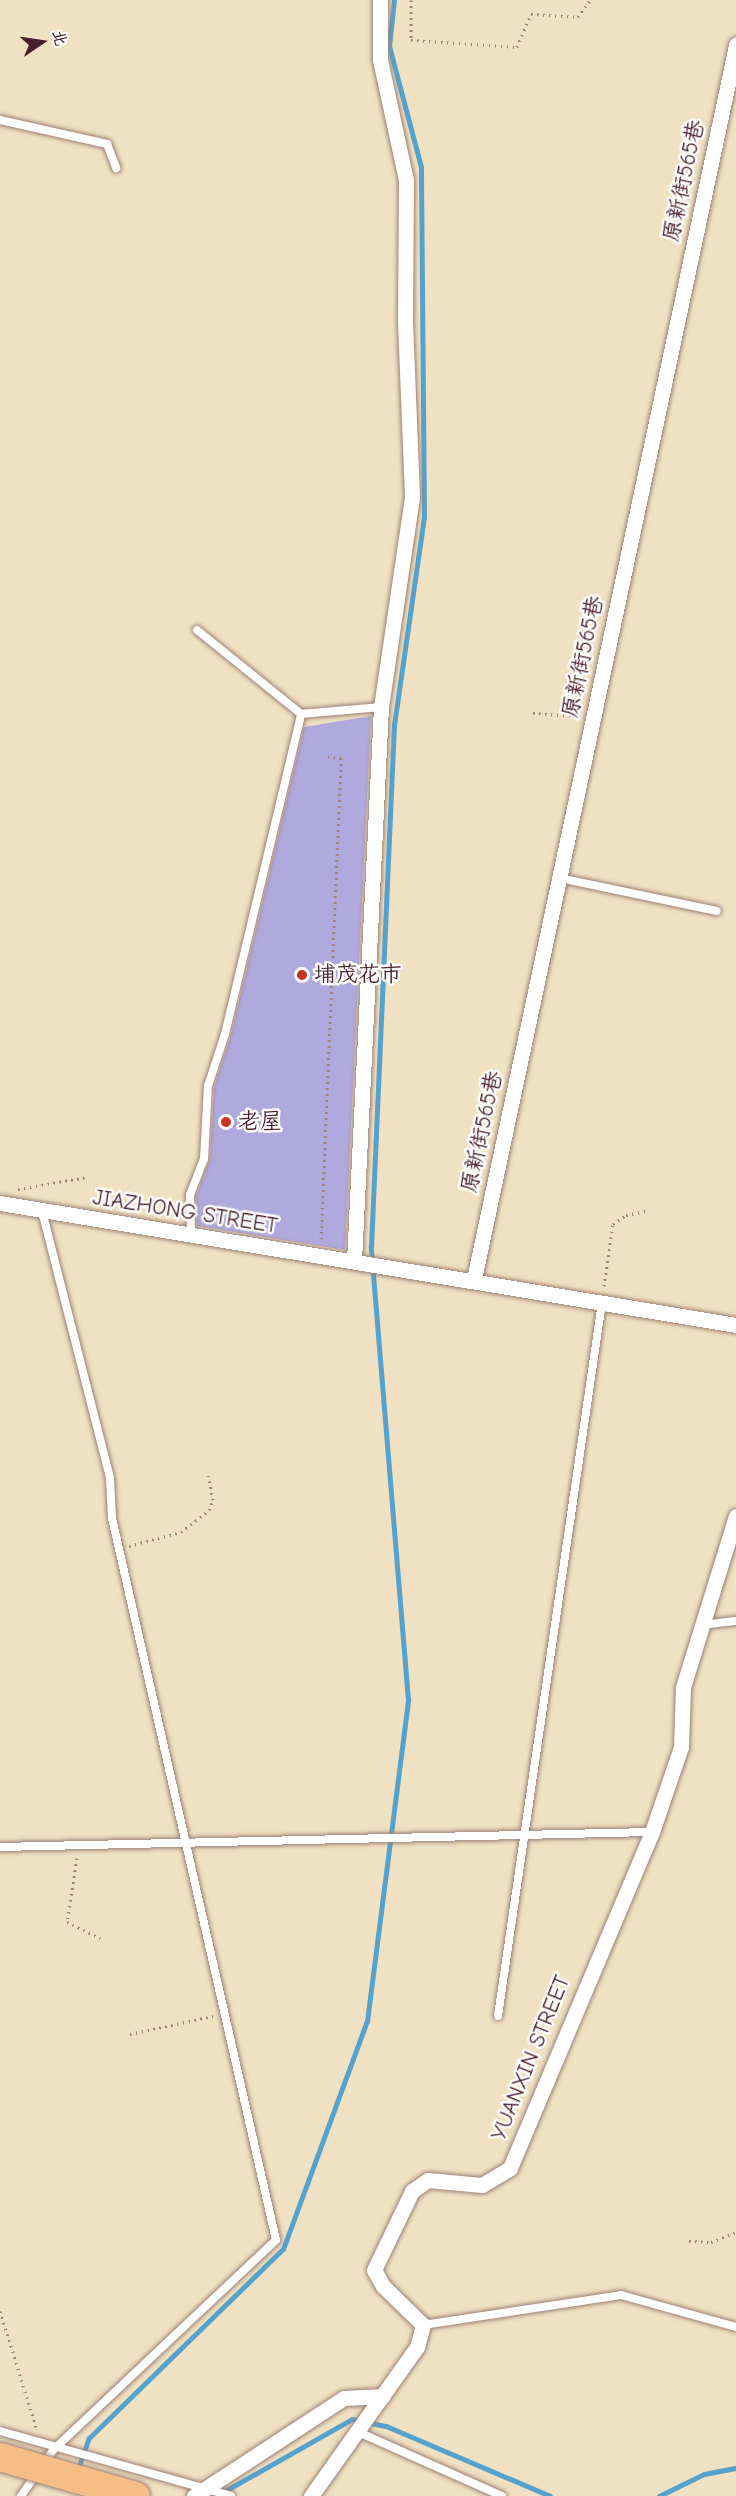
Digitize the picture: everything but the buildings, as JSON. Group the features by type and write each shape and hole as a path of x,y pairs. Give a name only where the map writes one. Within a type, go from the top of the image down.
{"highway":[{"path":"0,2457 136,2496"}],"street":[{"path":"359,1262 381,707 412,495 405,323 406,180 380,60 380,0"},
{"name":"原新街565巷","path":"474,1279 736,45"},
{"name":"JIAZHONG STREET","path":"0,1203 191,1237 474,1279"},
{"path":"474,1279 736,1325"},
{"name":"YUANXIN STREET","path":"423,2325 383,2286 374,2270 379,2254 412,2191 428,2180 482,2185 510,2168 652,1832 681,1747 683,1687 700,1625 736,1515"},
{"path":"311,2496 356,2431 410,2362 423,2325"},
{"path":"202,2492 344,2398 379,2400"}],"lane":[{"path":"0,120 107,144 116,168"},
{"path":"197,630 301,714 381,707"},
{"path":"191,1237 190,1195 204,1160 208,1086 225,1034 301,714"},
{"path":"559,878 717,911"},
{"path":"21,2496 54,2449 276,2240 183,1841 119,1549 110,1478 42,1211"},
{"path":"498,2016 602,1302"},
{"path":"700,1625 736,1621"},
{"path":"0,1847 652,1832"},
{"path":"423,2325 621,2295 736,2327"},
{"path":"0,2431 202,2492 231,2496"},
{"path":"356,2431 502,2496"}],"path":[{"path":"411,0 411,40 517,47 531,14 578,17 590,0"},
{"path":"533,713 593,718"},
{"path":"321,1256 341,758 324,756"},
{"path":"11,1190 87,1177"},
{"path":"602,1302 613,1224 626,1215 647,1210"},
{"path":"119,1549 181,1532 209,1510 213,1500 208,1475"},
{"path":"80,1844 67,1922 100,1938"},
{"path":"130,2034 224,2013"},
{"path":"688,2241 711,2242 736,2232"},
{"path":"0,2311 41,2445"}],"waterway":[{"path":"77,2472 89,2438 283,2249 367,2021 408,1700 371,1247 394,725 424,517 421,167 389,46 394,0"},
{"path":"216,2496 352,2419 386,2426 550,2496"},
{"path":"659,2496 704,2474 736,2468"}],"place":[{"name":"埔茂花市","path":"302,975"},
{"name":"老屋","path":"226,1122"}]}
